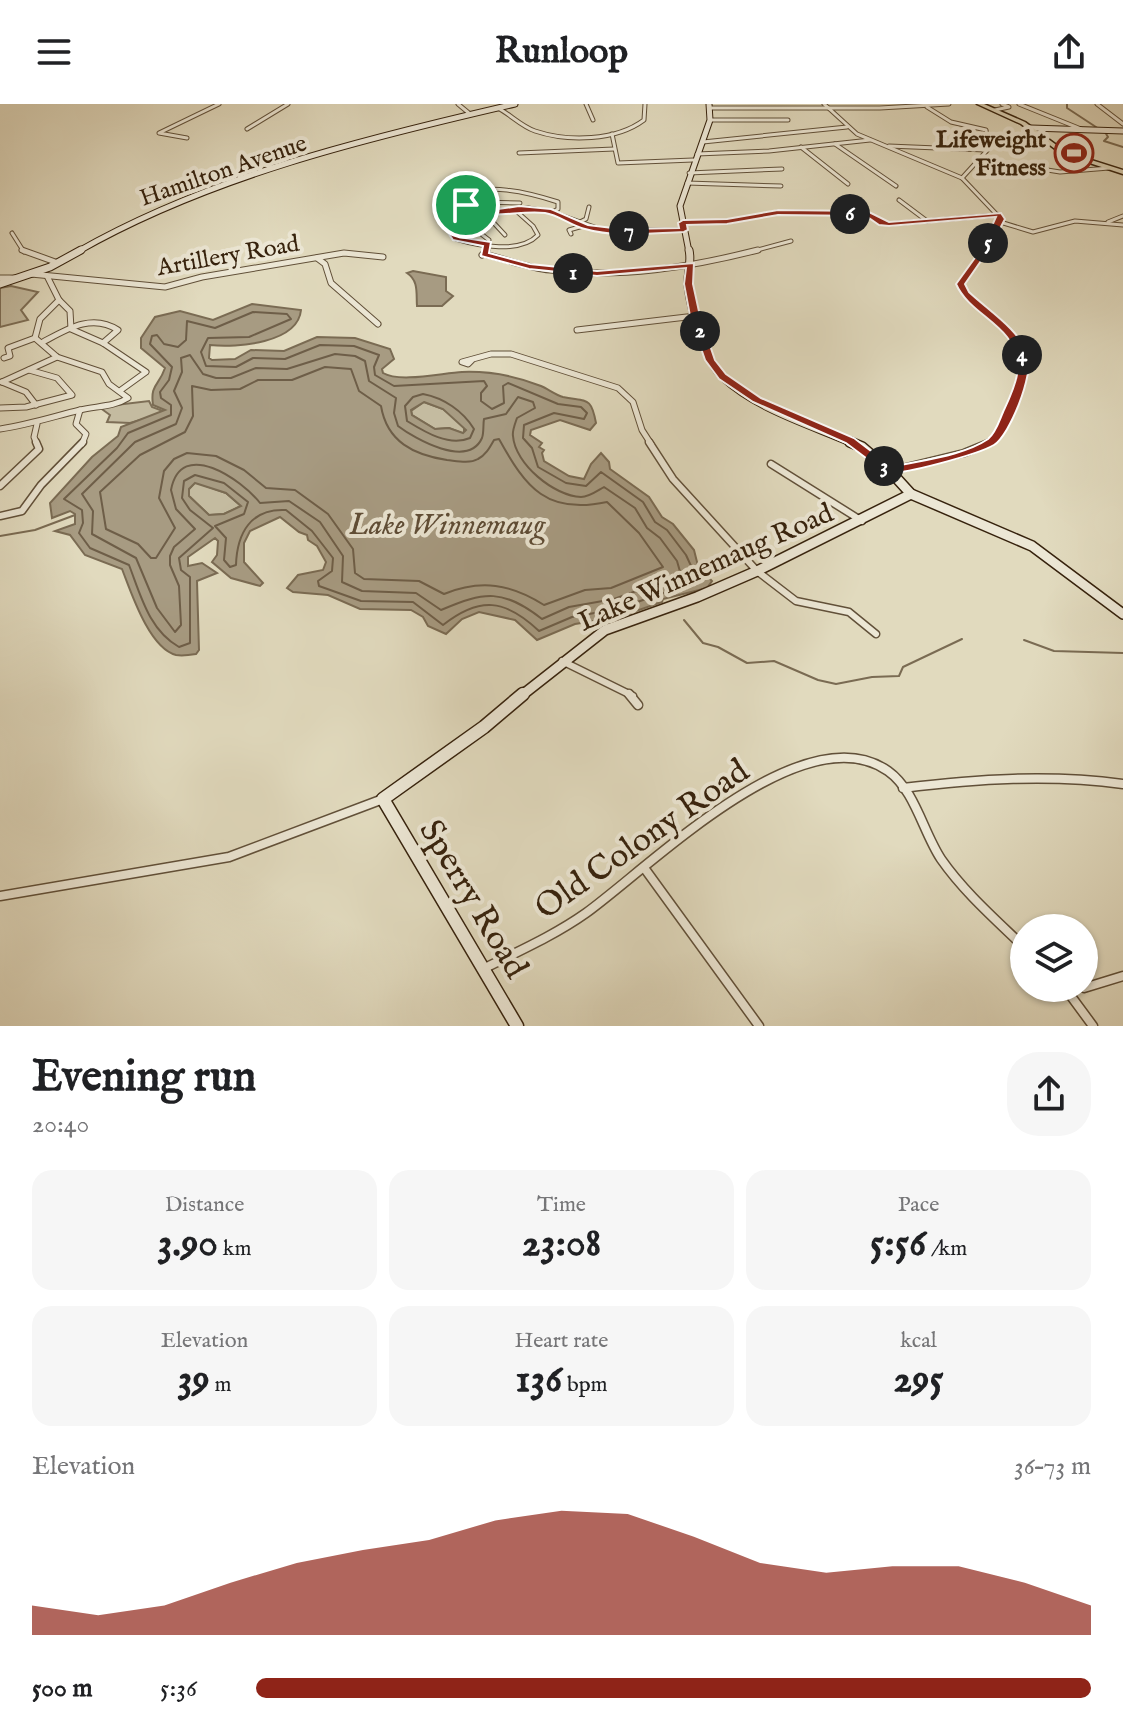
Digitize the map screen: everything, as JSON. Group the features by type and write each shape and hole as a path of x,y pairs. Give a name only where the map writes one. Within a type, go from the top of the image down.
{"main road":[{"path":"980,104 1031,128 1064,153 1123,172"}],"street":[{"path":"187,138 159,133 219,104"},
{"path":"247,129 288,104"},
{"path":"458,104 470,114"},
{"name":"Hamilton Avenue","path":"0,284 58,263 124,225 207,190 329,152 515,104"},
{"path":"586,104 593,120"},
{"path":"498,108 526,127 546,133 612,134 641,124 645,104"},
{"path":"824,104 847,127 870,140 962,178 998,215 1000,222 961,284 965,293 1011,335 1023,356 1023,378 999,434 990,443 964,453 890,471"},
{"path":"949,104 829,109 800,105 710,106 710,120 680,206 691,265 688,284 710,360 734,386 757,400 850,440 890,471 911,494 1032,546 1123,614"},
{"path":"995,110 1009,107 1002,104"},
{"path":"1017,104 1081,129"},
{"path":"1097,104 1123,124"},
{"path":"710,120 790,122 779,106"},
{"path":"927,107 951,122 986,130 988,142 992,145"},
{"path":"703,142 847,127"},
{"path":"1031,128 1123,131"},
{"path":"962,178 992,145 1038,133"},
{"path":"612,134 618,163 870,140"},
{"path":"835,144 896,186"},
{"path":"884,146 985,150"},
{"path":"801,147 848,184"},
{"path":"519,153 614,149"},
{"path":"979,159 1047,172 1083,173 1106,168"},
{"path":"689,173 782,169"},
{"path":"687,183 781,186"},
{"path":"484,214 457,201 459,194 502,190 558,202 558,209 553,212"},
{"path":"899,200 927,221"},
{"path":"514,209 516,215 533,226 538,235 535,239 517,244 488,244 465,242 452,234 450,228 454,211 466,205 487,201 520,203"},
{"path":"857,206 882,223 998,215"},
{"path":"571,234 569,230 586,219 589,207"},
{"path":"791,241 691,265 575,273 529,267 482,255 489,240 473,223 484,214 514,209 553,212 580,224 621,231 727,222 778,212 867,213"},
{"path":"1107,222 1123,216"},
{"path":"492,221 505,235"},
{"path":"1000,222 1033,232 1075,221 1123,225"},
{"path":"479,232 497,229"},
{"path":"12,233 23,251 58,263"},
{"name":"Artillery Road","path":"31,274 162,287 202,277 344,253 383,257"},
{"path":"317,258 325,264 331,283 378,324"},
{"path":"47,276 59,300 70,311 71,329"},
{"path":"0,278 18,278"},
{"path":"35,338 40,319 59,300"},
{"path":"577,330 695,316"},
{"path":"43,342 94,322 118,330 103,343"},
{"path":"71,329 103,343 146,372 121,390"},
{"path":"0,429 37,424 80,410 125,401 127,395 109,384 102,372 57,357 35,338 12,345 8,348 10,356 4,358"},
{"path":"472,360 500,353 521,356 568,374 605,383 627,395 642,430 669,473 726,541 757,571 796,601 849,612 876,634"},
{"path":"36,405 26,392 2,382 57,357"},
{"path":"0,408 36,405 72,395 57,378 29,370"},
{"path":"0,516 22,511 48,477 79,449 86,434 76,424 80,410"},
{"path":"0,486 39,449 34,437 37,424"},
{"path":"771,464 862,521"},
{"name":"Lake Winnemaug Road","path":"0,896 229,857 383,799 484,727 562,661 605,630 697,597 757,571 911,494"},
{"path":"562,661 633,696 638,705"},
{"name":"Old Colony Road","path":"485,968 559,931 738,796 811,759 839,754 862,757 889,772 903,788 934,848 957,881 1010,933"},
{"path":"903,788 1024,775 1123,784"},
{"name":"Sperry Road","path":"383,799 517,1026"},
{"path":"645,869 759,1026"},
{"path":"1098,984 1123,976"},
{"path":"1076,1002 1093,1026"}],"shaded area":[{"path":"11,286 38,292 21,310 28,320 0,327 0,288"},
{"path":"149,401 152,407 163,411 161,414 130,423 107,422 110,415 99,407"},
{"path":"424,402 443,409 464,425 464,434 449,428 435,429 412,415 411,411"},
{"path":"195,482 226,493 241,506 224,514 209,515 189,496 189,489"}],"water":[{"path":"413,271 446,277 446,291 453,296 442,306 417,306 415,284 407,273"},
{"name":"Lake Winnemaug","path":"252,304 301,310 297,321 278,336 250,344 210,345 209,358 212,360 235,359 251,350 284,351 317,337 355,338 390,349 394,359 382,369 390,376 492,373 522,379 563,397 587,402 596,423 590,430 560,420 531,430 530,435 542,443 539,447 544,450 544,461 569,476 584,479 601,453 609,462 610,469 649,497 662,517 673,524 694,550 698,566 712,581 707,588 663,599 619,617 575,624 537,640 515,620 479,612 462,619 446,634 428,626 423,617 411,610 360,609 328,595 293,592 287,588 298,575 323,570 326,562 307,535 280,517 250,531 244,543 244,562 263,583 260,586 231,578 212,562 217,555 218,541 215,538 188,557 188,566 202,563 217,573 197,581 199,650 196,654 176,655 166,650 149,631 122,569 85,555 70,535 55,531 75,524 75,514 70,511 52,518 50,503 92,457 118,436 121,427 165,410 153,405 152,398 165,368 141,348 141,338 155,317 180,311 213,320","holes":["424,402 443,409 466,430 463,433 449,428 435,429 412,415 411,410","195,483 226,493 241,506 224,514 209,515 189,496 189,489"]}],"waterway":[{"path":"1067,104 1067,108 1099,129"},
{"path":"1105,132 1108,137 1104,141 1123,147"},
{"path":"0,536 35,530 75,515"},
{"path":"684,620 703,643 718,647 747,663 774,661 818,680 836,684 872,677 899,676 903,667 962,639"},
{"path":"1024,640 1054,651 1123,653"}],"place":[{"name":"Lifeweight Fitness","path":"1074,153"}],"route":[{"path":"466,205 484,214 535,209 564,216 587,227 621,231 684,230 683,223 727,222 778,212 867,213 877,221 889,224 998,215 1000,222 961,284 965,293 1011,335 1023,356 1023,378 999,434 990,443 964,453 936,457 890,471 850,440 757,400 722,377 710,360 695,316 688,284 691,265 597,274 529,267 484,254 488,244 456,239 450,221 454,211 466,205"}]}
